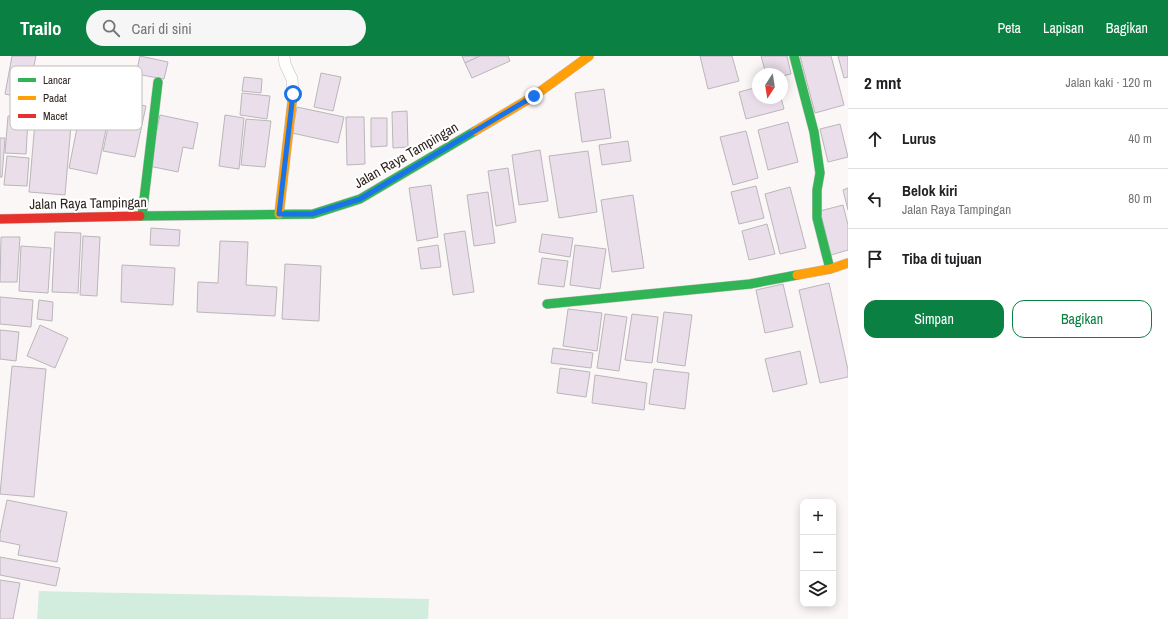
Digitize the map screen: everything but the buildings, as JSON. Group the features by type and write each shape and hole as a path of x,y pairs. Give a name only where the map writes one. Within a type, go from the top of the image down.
{"street":[{"name":"Jalan Raya Tampingan","path":"0,219 312,214 360,199 534,96 589,56"},
{"path":"794,56 814,132 820,173 817,190 817,218 830,269"},
{"path":"142,216 158,82"},
{"path":"279,214 293,94"},
{"path":"547,304 750,284 830,269 848,263"}],"lane":[{"path":"284,56 285,64 292,79 293,94"}],"green space":[{"path":"39,591 429,599 428,619 37,619"}],"traffic: fast":[{"path":"794,56 814,132 820,173 817,190 817,218 830,269"},
{"path":"142,216 158,82"},
{"path":"140,216 313,214 360,199 475,131"},
{"path":"547,304 750,284 797,275"}],"traffic: slow":[{"path":"475,131 534,96 589,56"},
{"path":"279,214 293,94"},
{"path":"797,275 830,269 848,263"}],"traffic: jam":[{"path":"0,219 140,216"}],"route":[{"path":"293,94 279,214 312,214 360,199 534,96"}]}
